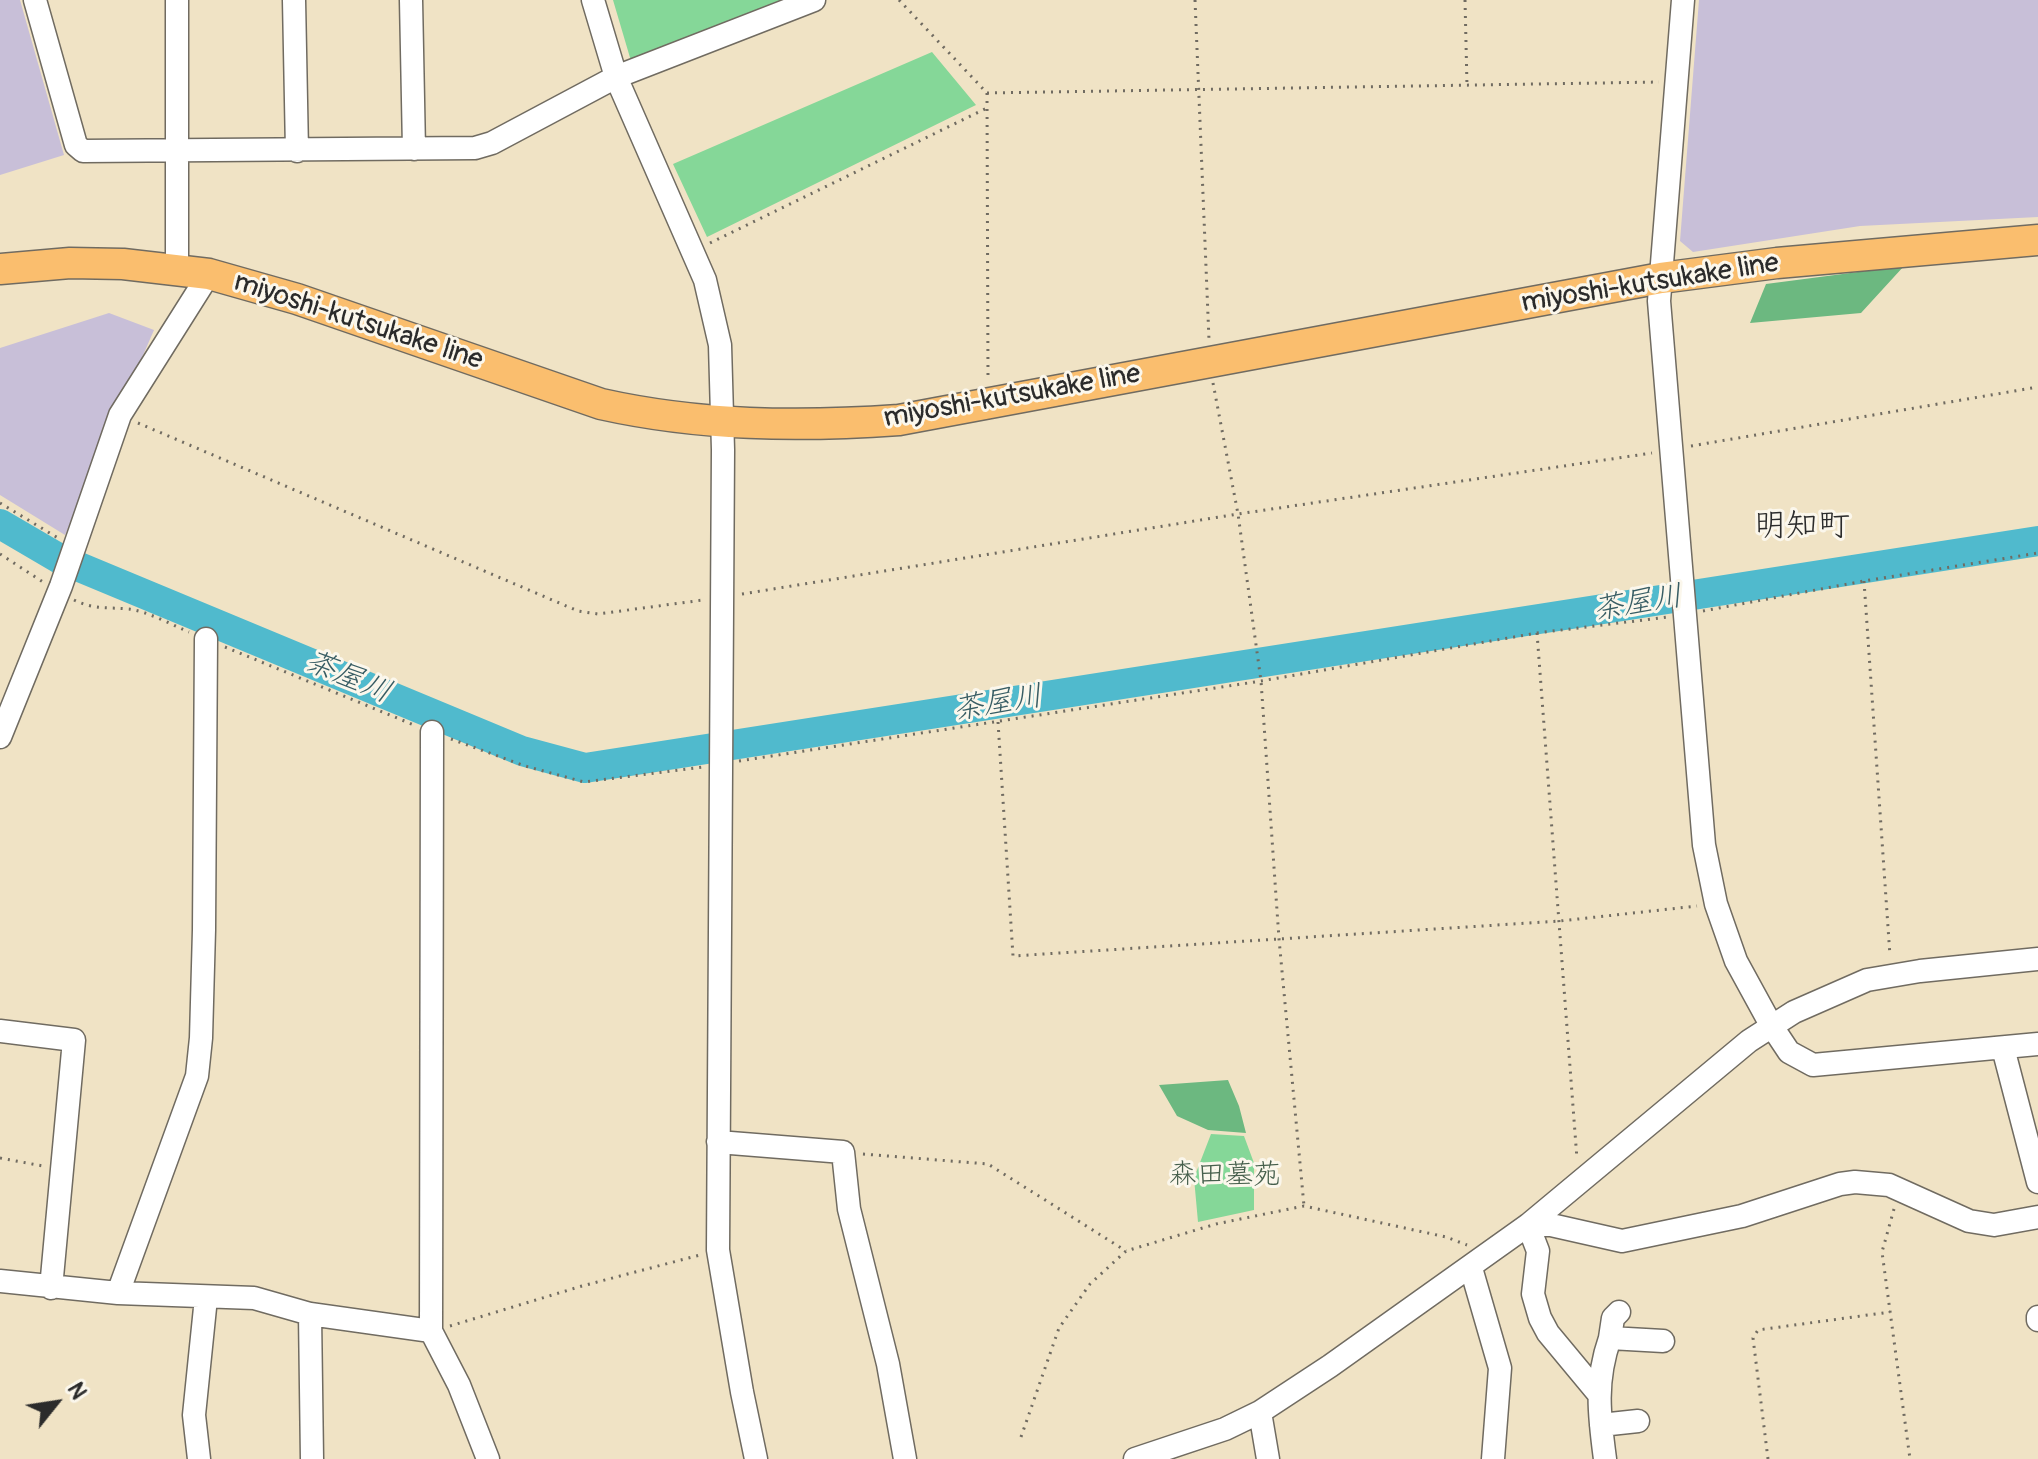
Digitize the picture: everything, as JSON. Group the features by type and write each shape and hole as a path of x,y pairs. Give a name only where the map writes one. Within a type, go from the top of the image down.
{"main road":[{"name":"miyoshi-kutsukake line","path":"0,269 70,263 123,264 209,274 297,299 601,404 645,414 722,423 841,424 899,420 1661,278 1777,263 2038,240"}],"street":[{"path":"35,0 76,145 83,151 178,152 475,148 492,143 616,77 814,0"},
{"path":"177,0 177,270"},
{"path":"294,0 297,151"},
{"path":"411,0 414,149"},
{"path":"593,0 616,77 694,250 705,280 720,345 718,1250 756,1459"},
{"path":"1683,0 1659,301 1704,845 1716,904 1736,961 1771,1025 1789,1052 1813,1065 2038,1044"},
{"path":"0,737 60,589 120,415 209,274"},
{"path":"118,1293 197,1076 204,930 206,639"},
{"path":"432,732 431,1331 459,1385 488,1459"},
{"path":"1135,1459 1225,1429 1260,1412 1471,1268 1528,1225 1771,1025 1867,980 2038,959"},
{"path":"0,1031 74,1040 51,1288"},
{"path":"2003,1048 2038,1182"},
{"path":"718,1142 843,1152 849,1209 888,1364 905,1459"},
{"path":"1528,1225 1551,1225 1622,1241 1742,1216 1840,1184 1855,1182 1889,1185 1969,1221 1994,1225 2038,1217"},
{"path":"1528,1225 1538,1251 1533,1294 1540,1318 1548,1333 1597,1392"},
{"path":"1471,1268 1500,1368 1493,1459"},
{"path":"0,1281 118,1293 254,1298 310,1314 431,1331"},
{"path":"199,1459 194,1415 206,1298"},
{"path":"1605,1459 1597,1392 1601,1362 1613,1318 1619,1312"},
{"path":"310,1314 312,1459"},
{"path":"1610,1338 1663,1341"},
{"path":"1260,1412 1268,1459"},
{"path":"1601,1425 1638,1421"}],"path":[{"path":"899,0 987,93 988,402"},
{"path":"1195,0 1209,362 1238,514 1261,681 1279,939 1304,1206"},
{"path":"1465,0 1467,86"},
{"path":"987,93 1676,81"},
{"path":"694,250 987,108"},
{"path":"120,415 578,611 598,614 1670,450 2038,387"},
{"path":"0,503 74,547"},
{"path":"0,554 85,606 99,610 129,609 141,612 432,732 525,766 584,782 1261,681 1537,633 1685,614 2038,553"},
{"path":"1864,581 1892,975"},
{"path":"1537,633 1579,1182"},
{"path":"998,720 1013,956 1560,921 1716,904"},
{"path":"843,1152 988,1164 1126,1251"},
{"path":"0,1158 62,1168"},
{"path":"1900,1190 1882,1252 1910,1459"},
{"path":"1021,1437 1059,1328 1090,1284 1126,1251 1216,1224 1304,1206 1446,1237 1489,1253"},
{"path":"431,1331 718,1250"},
{"path":"1768,1459 1753,1338 1758,1330 1890,1312"}],"shaded area":[{"path":"0,0 20,0 64,155 0,175"},
{"path":"1699,0 2038,0 2038,217 1860,226 1693,252 1680,241"},
{"path":"109,313 154,330 65,535 0,495 0,348"}],"green space":[{"path":"613,0 799,0 631,61"},
{"path":"932,52 976,105 707,237 673,164"},
{"path":"1904,266 1861,313 1750,323 1766,284"},
{"path":"1228,1080 1246,1133 1208,1130 1177,1116 1159,1085"},
{"name":"森田墓苑","path":"1211,1134 1244,1136 1254,1163 1254,1210 1198,1222 1194,1178"}],"waterway":[{"name":"茶屋川","path":"0,524 60,559 522,751 585,768 2038,541"}],"district":[{"name":"明知町","path":"1802,527"}]}
